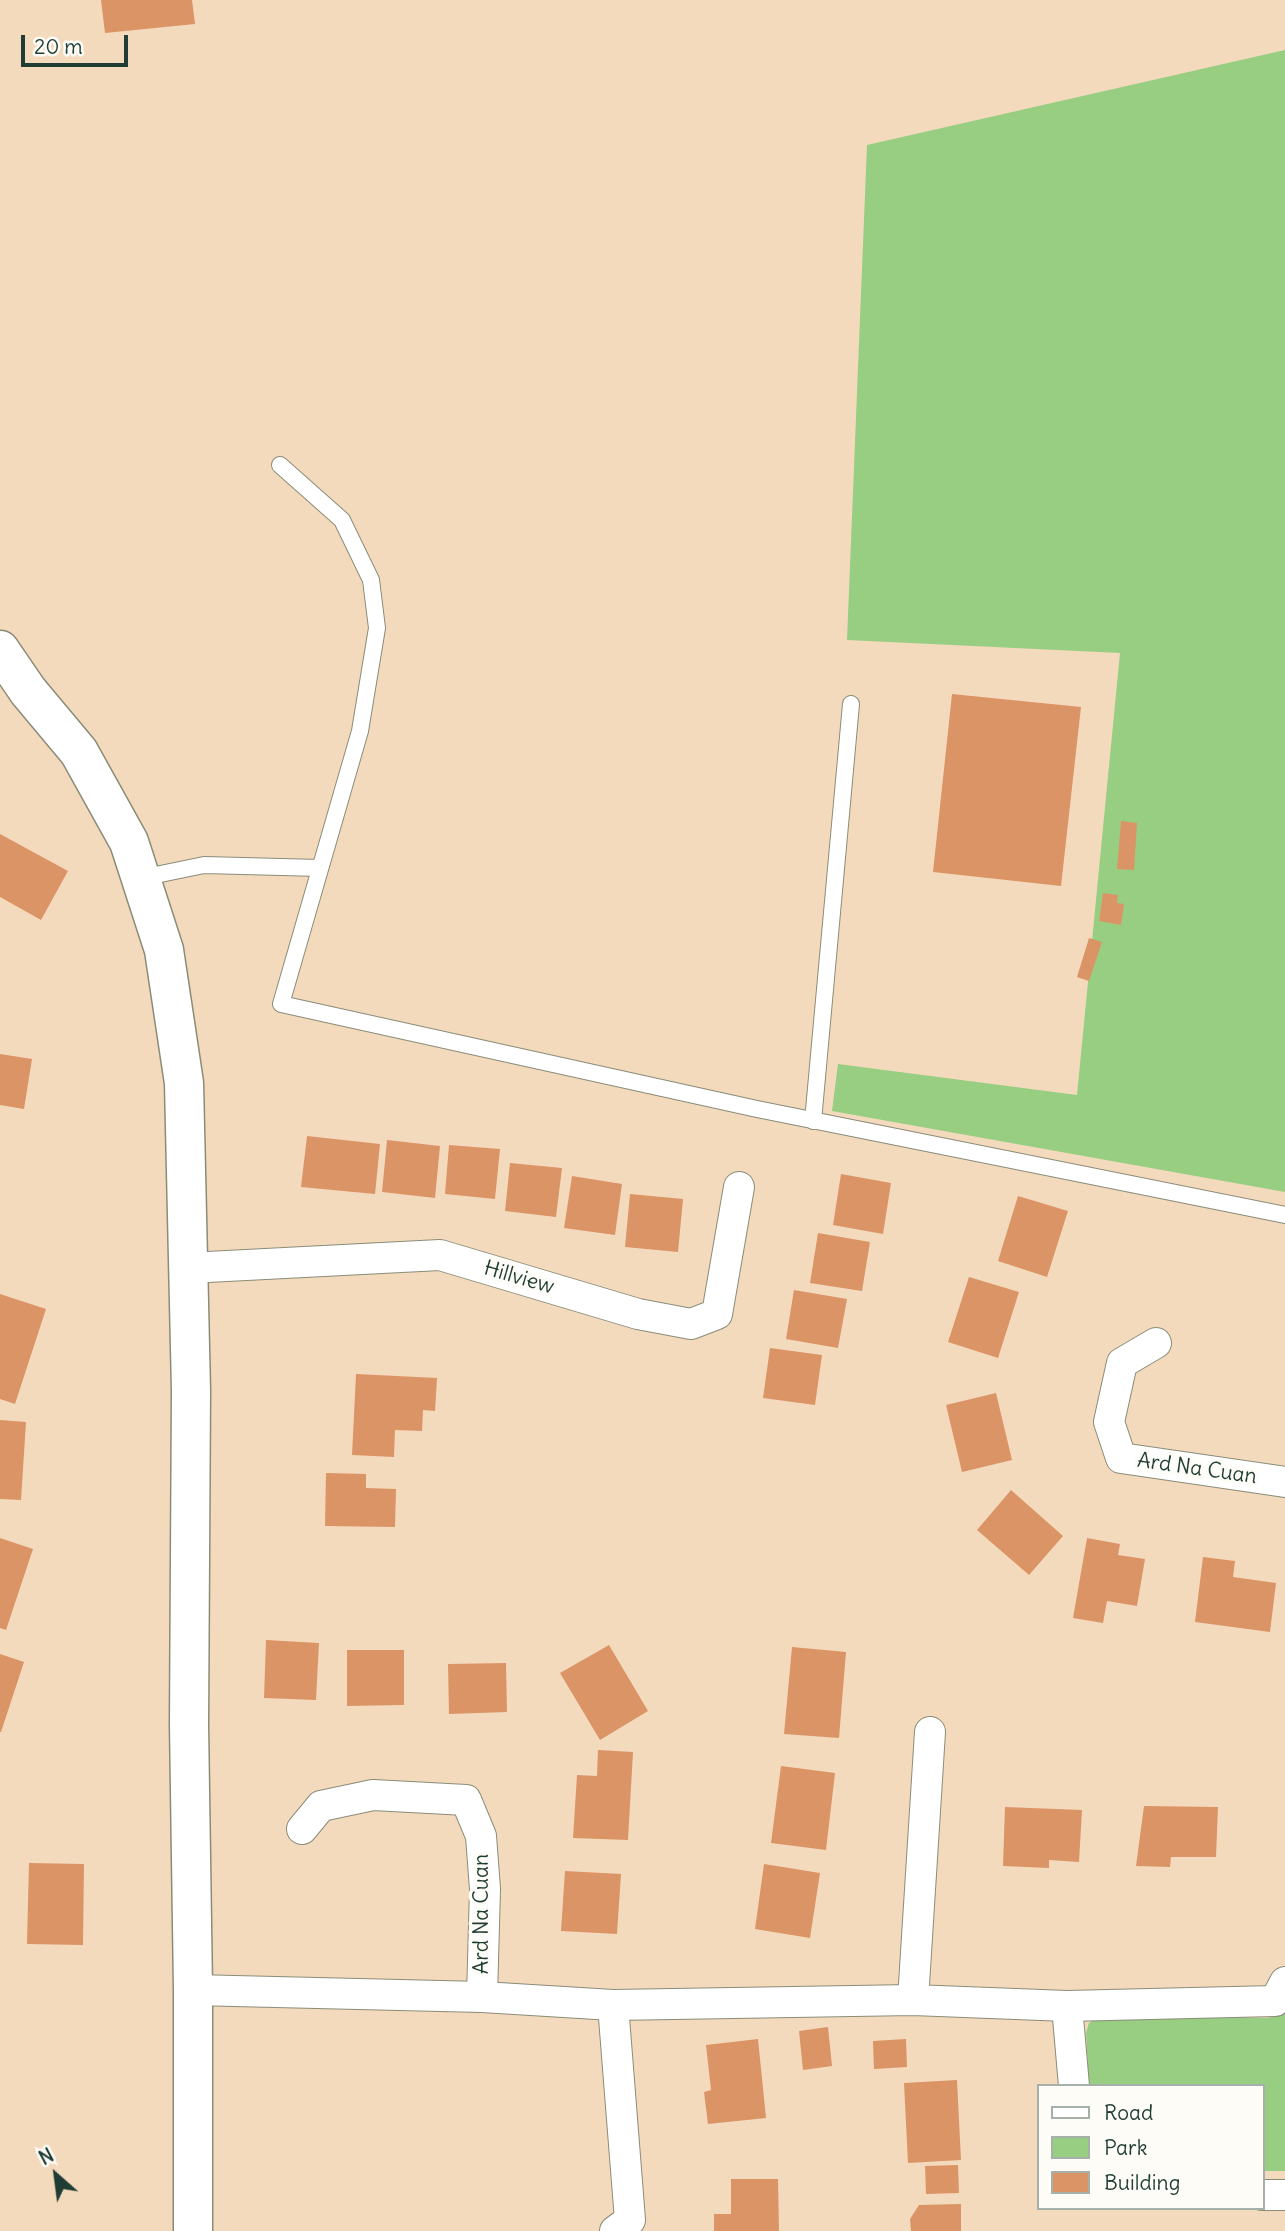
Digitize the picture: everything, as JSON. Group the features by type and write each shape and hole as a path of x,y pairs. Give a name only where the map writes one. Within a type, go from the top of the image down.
{"street":[{"path":"0,650 28,691 79,752 129,842 164,950 184,1083 191,1391 189,1724 193,2231"},
{"name":"Hillview","path":"188,1268 440,1255 638,1314 691,1324 717,1314 739,1187"},
{"name":"Ard Na Cuan","path":"1156,1343 1122,1363 1109,1422 1121,1458 1285,1482"},
{"path":"913,2000 930,1732"},
{"name":"Ard Na Cuan","path":"302,1829 321,1806 373,1795 466,1800 481,1836 485,1888 482,1997"},
{"name":"Ard Na Cuan","path":"193,1990 482,1997 613,2005 913,2000 1067,2006 1275,2001 1285,1982"},
{"path":"613,2005 630,2220 615,2231"},
{"path":"1067,2006 1074,2084"},
{"path":"1264,2195 1285,2195"}],"lane":[{"path":"280,465 342,520 371,580 377,628 360,730 281,1004 813,1121 1285,1215"},
{"path":"813,1121 851,704"},
{"path":"141,878 204,865 320,868"}],"green space":[{"path":"1285,50 1285,1192 832,1111 838,1064 1077,1095 1120,653 847,640 867,145"},
{"path":"1285,2010 1285,2171 1264,2171 1264,2084 1089,2084 1086,2032 1089,2023 1100,2016 1268,2018"}],"building":[{"path":"101,0 192,0 195,24 105,33"},
{"path":"952,694 1081,707 1061,886 933,872"},
{"path":"1121,821 1137,823 1134,870 1117,869"},
{"path":"0,834 68,871 41,920 0,897"},
{"path":"1103,893 1118,895 1117,903 1124,904 1121,925 1099,921"},
{"path":"1089,938 1102,942 1089,981 1077,977"},
{"path":"0,1054 32,1059 24,1109 0,1105"},
{"path":"307,1136 380,1144 375,1194 301,1187"},
{"path":"387,1140 440,1146 435,1198 382,1192"},
{"path":"449,1145 500,1149 495,1199 445,1194"},
{"path":"510,1163 562,1168 556,1217 505,1211"},
{"path":"841,1174 891,1183 883,1234 833,1225"},
{"path":"572,1176 622,1184 615,1235 564,1228"},
{"path":"630,1194 683,1199 678,1252 625,1247"},
{"path":"1018,1196 1068,1211 1047,1277 998,1261"},
{"path":"818,1233 870,1242 862,1291 810,1283"},
{"path":"969,1277 1019,1292 998,1358 948,1342"},
{"path":"794,1290 847,1299 838,1348 786,1339"},
{"path":"0,1294 46,1309 15,1404 0,1399"},
{"path":"770,1348 822,1355 815,1405 763,1398"},
{"path":"356,1374 437,1378 435,1411 423,1410 422,1431 395,1430 394,1457 352,1455"},
{"path":"996,1393 1012,1460 962,1472 946,1405"},
{"path":"0,1420 26,1422 21,1500 0,1499"},
{"path":"326,1473 366,1474 366,1488 396,1489 395,1527 325,1526"},
{"path":"1011,1490 1063,1536 1029,1575 977,1530"},
{"path":"0,1538 33,1549 6,1630 0,1628"},
{"path":"1087,1538 1120,1544 1118,1555 1145,1559 1137,1606 1107,1601 1103,1623 1073,1618"},
{"path":"1203,1557 1235,1561 1233,1577 1276,1583 1270,1632 1195,1622"},
{"path":"266,1640 319,1643 316,1700 264,1698"},
{"path":"609,1645 648,1711 600,1740 560,1673"},
{"path":"792,1647 846,1652 839,1738 784,1734"},
{"path":"347,1650 404,1650 404,1705 347,1706"},
{"path":"0,1654 24,1662 1,1732 0,1732"},
{"path":"506,1663 507,1712 449,1714 448,1664"},
{"path":"598,1750 633,1752 628,1840 573,1838 577,1775 597,1776"},
{"path":"781,1766 835,1773 826,1850 771,1843"},
{"path":"1144,1806 1218,1807 1216,1857 1171,1857 1170,1867 1136,1866"},
{"path":"1005,1807 1082,1810 1079,1862 1049,1860 1049,1868 1003,1866"},
{"path":"29,1863 84,1864 83,1945 27,1944"},
{"path":"764,1864 820,1873 810,1938 755,1929"},
{"path":"565,1871 621,1874 617,1934 561,1931"},
{"path":"828,2027 832,2066 803,2070 799,2031"},
{"path":"758,2039 766,2118 708,2124 704,2092 711,2090 706,2045"},
{"path":"906,2039 907,2067 874,2069 873,2041"},
{"path":"957,2080 961,2160 908,2163 904,2083"},
{"path":"958,2165 959,2193 926,2194 925,2166"},
{"path":"731,2179 778,2179 779,2231 714,2231 714,2214 731,2214"},
{"path":"961,2204 961,2231 911,2231 910,2219 919,2205"}]}
